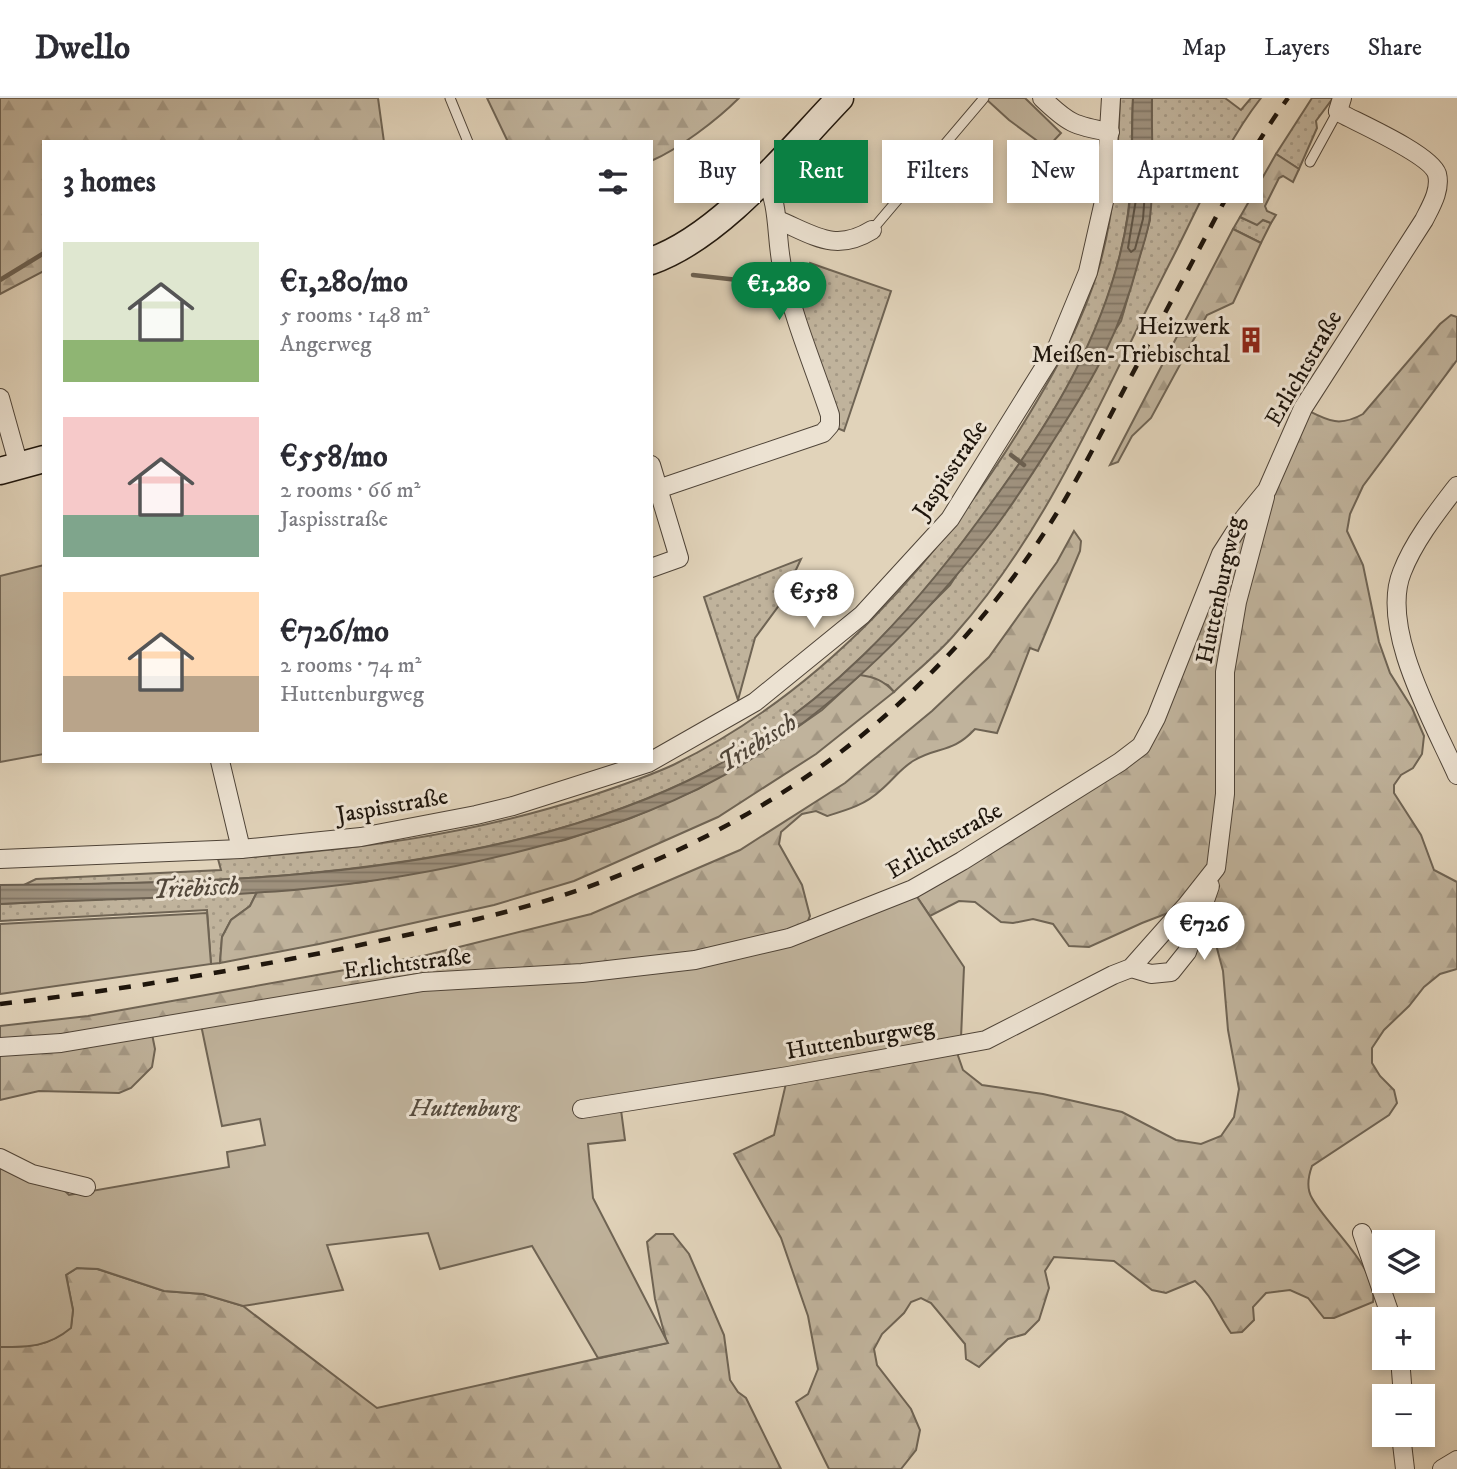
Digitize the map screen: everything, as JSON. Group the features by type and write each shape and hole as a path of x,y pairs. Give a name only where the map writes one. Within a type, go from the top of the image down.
{"main road":[{"path":"653,260 684,246 720,220 840,98"}],"street":[{"path":"1042,98 1065,119 1085,127 1110,132"},
{"name":"Jaspisstraße","path":"653,760 755,702 862,615 950,520 1057,346 1087,272 1105,197 1111,98"},
{"name":"Erlichtstraße","path":"0,1047 72,1041 424,982 582,973 695,960 789,938 901,894 962,861 1120,762 1141,746 1156,718 1221,554 1244,518 1267,490 1303,408 1435,199 1438,176 1427,161 1341,108"},
{"path":"658,502 822,433 830,425 830,415 785,279 779,254 778,220 773,191 765,176"},
{"path":"778,220 836,243 861,237 872,230"},
{"path":"0,398 21,465"},
{"path":"653,476 658,502 679,558 653,567"},
{"path":"1457,486 1413,549 1396,592 1396,614 1402,644 1416,684 1457,775"},
{"name":"Huttenburgweg","path":"1131,968 1150,974 1171,972 1187,952 1216,868 1225,794 1225,672 1237,602 1267,490"},
{"path":"220,763 241,849"},
{"name":"Jaspisstraße","path":"0,859 241,849 362,837 513,806 648,763"},
{"name":"Huttenburgweg","path":"582,1109 788,1076 986,1040 1131,968 1216,868"},
{"path":"0,1158 32,1174 86,1187"},
{"path":"1362,1233 1388,1307"},
{"path":"1402,1447 1405,1469"},
{"path":"1442,1469 1457,1460"}],"lane":[{"path":"450,98 467,140"},
{"path":"872,230 984,98"},
{"path":"1310,162 1341,108"}],"green space":[{"path":"0,98 378,98 384,140 42,140 42,272 0,294"},
{"path":"487,98 739,98 686,140 674,140 674,148 653,160 653,140 507,140"},
{"path":"1025,98 1061,133 1054,140 1036,140 986,99"},
{"path":"1120,98 1133,98 1132,140 1118,140"},
{"path":"1152,98 1225,98 1241,110 1251,98 1261,98 1233,140 1151,140"},
{"path":"1312,98 1333,98 1316,121 1317,128 1299,169 1276,154"},
{"path":"1276,154 1299,169 1293,182 1283,176 1279,178 1265,206 1267,211 1276,215 1271,223 1263,220 1257,225 1240,217 1248,203 1263,203 1263,177"},
{"path":"1113,197 1113,203 1129,203 1120,256 1108,298 1092,338 1052,414 1004,487 951,557 894,624 830,686 760,740 702,774 617,810 551,831 486,847 421,859 290,875 24,885 36,879 221,870 218,859 313,852 455,831 547,809 633,781 673,765 728,735 779,700 828,661 916,572 955,523 992,473 1025,421 1067,346 1099,267"},
{"path":"1150,203 1200,203 1076,452 1021,547 955,634 894,692 888,685 860,675 950,585 1121,321 1150,220"},
{"path":"1240,217 1256,224 1263,220 1271,223 1261,243 1233,229"},
{"path":"1233,229 1261,243 1233,303 1207,315 1151,418 1132,436 1118,462 1110,465"},
{"path":"810,263 891,291 844,431 837,428 788,277 805,277"},
{"path":"1451,315 1457,317 1457,360 1363,486 1350,514 1347,531 1363,565 1379,642 1390,673 1412,708 1424,736 1422,754 1413,768 1401,775 1394,785 1394,793 1421,835 1434,870 1457,882 1457,969 1440,974 1424,987 1384,1030 1372,1048 1372,1063 1394,1090 1397,1103 1389,1115 1312,1166 1309,1174 1308,1186 1312,1198 1360,1261 1368,1275 1373,1302 1334,1318 1324,1318 1308,1298 1290,1290 1266,1293 1253,1307 1254,1320 1242,1332 1231,1333 1195,1281 1166,1293 1152,1290 1114,1261 1054,1257 1045,1271 1049,1288 1039,1320 1025,1334 1008,1339 979,1367 966,1359 965,1344 931,1303 921,1298 911,1302 904,1313 882,1334 874,1349 877,1365 911,1409 920,1430 916,1450 901,1469 829,1469 796,1402 808,1394 818,1369 808,1316 781,1238 734,1154 774,1135 787,1079 956,1050 963,1070 982,1085 1043,1094 1122,1112 1176,1140 1201,1144 1221,1136 1234,1117 1239,1089 1228,1030 1223,971 1210,922 1203,911 1186,906 1089,947 1069,946 1053,924 1033,919 1013,923 1001,922 975,902 959,901 930,916 913,891 1141,746 1244,518 1303,408 1333,421 1346,421 1363,414 1440,324"},
{"path":"1074,531 1081,541 1080,551 1038,651 1030,648 997,733 975,729 952,746 913,761 862,803 827,816 816,811 802,814 781,832 779,844 802,885 810,916 803,933 789,938 151,1029 155,1049 152,1067 131,1088 119,1093 39,1091 0,1100 0,1026 88,1016 423,956 591,914 740,850 845,783 932,711 989,657 1057,562"},
{"path":"801,559 780,604 755,638 738,700 704,597"},
{"path":"42,566 42,754 0,762 0,576"},
{"path":"860,675 879,680 894,692 816,754 718,817 574,881 494,905 220,963 222,937 231,920 250,906 257,892 364,882 565,840 631,818 698,789 762,752 822,710"},
{"name":"Huttenburg","path":"913,891 964,967 961,1038 621,1110 625,1140 588,1144 593,1198 668,1343 598,1358 532,1246 440,1269 428,1233 327,1245 343,1290 243,1306 203,1294 164,1291 98,1269 77,1268 66,1275 73,1310 71,1328 38,1345 0,1347 0,1163 57,1183 69,1195 229,1167 227,1152 265,1145 260,1119 222,1126 200,1020 423,982 695,960"},
{"path":"257,892 250,906 231,920 222,937 220,963 211,964 207,910 0,921 0,904"},
{"path":"207,913 211,964 0,994 0,924"},
{"path":"656,1234 673,1234 689,1254 724,1335 730,1380 746,1398 781,1469 0,1469 0,1347 20,1347 46,1342 71,1327 73,1310 66,1275 77,1268 97,1269 164,1291 203,1294 243,1306 377,1408 667,1343 655,1299 647,1242"}],"water":[{"path":"1133,98 1152,98 1153,140 1132,140"},
{"name":"Triebisch","path":"1130,203 1151,203 1145,240 1123,311 1095,373 1017,497 966,564 885,652 826,705 735,769 650,811 590,832 471,863 412,874 294,890 0,904 0,885 139,883 278,876 347,870 483,848 618,810 683,783 725,761 798,711 864,655 923,591 1004,486 1051,414 1091,339 1107,299"}],"waterway":[{"path":"0,280 42,254"},
{"path":"693,275 747,281"},
{"path":"1011,455 1024,465"}],"railway":[{"path":"0,1004 136,986 271,963 444,927 527,906 582,889 653,861 721,828 785,791 846,748 903,700 956,647 1004,589 1067,496 1234,183 1288,98"}],"place":[{"name":"Heizwerk Meißen-Triebischtal","path":"1251,340"}]}
